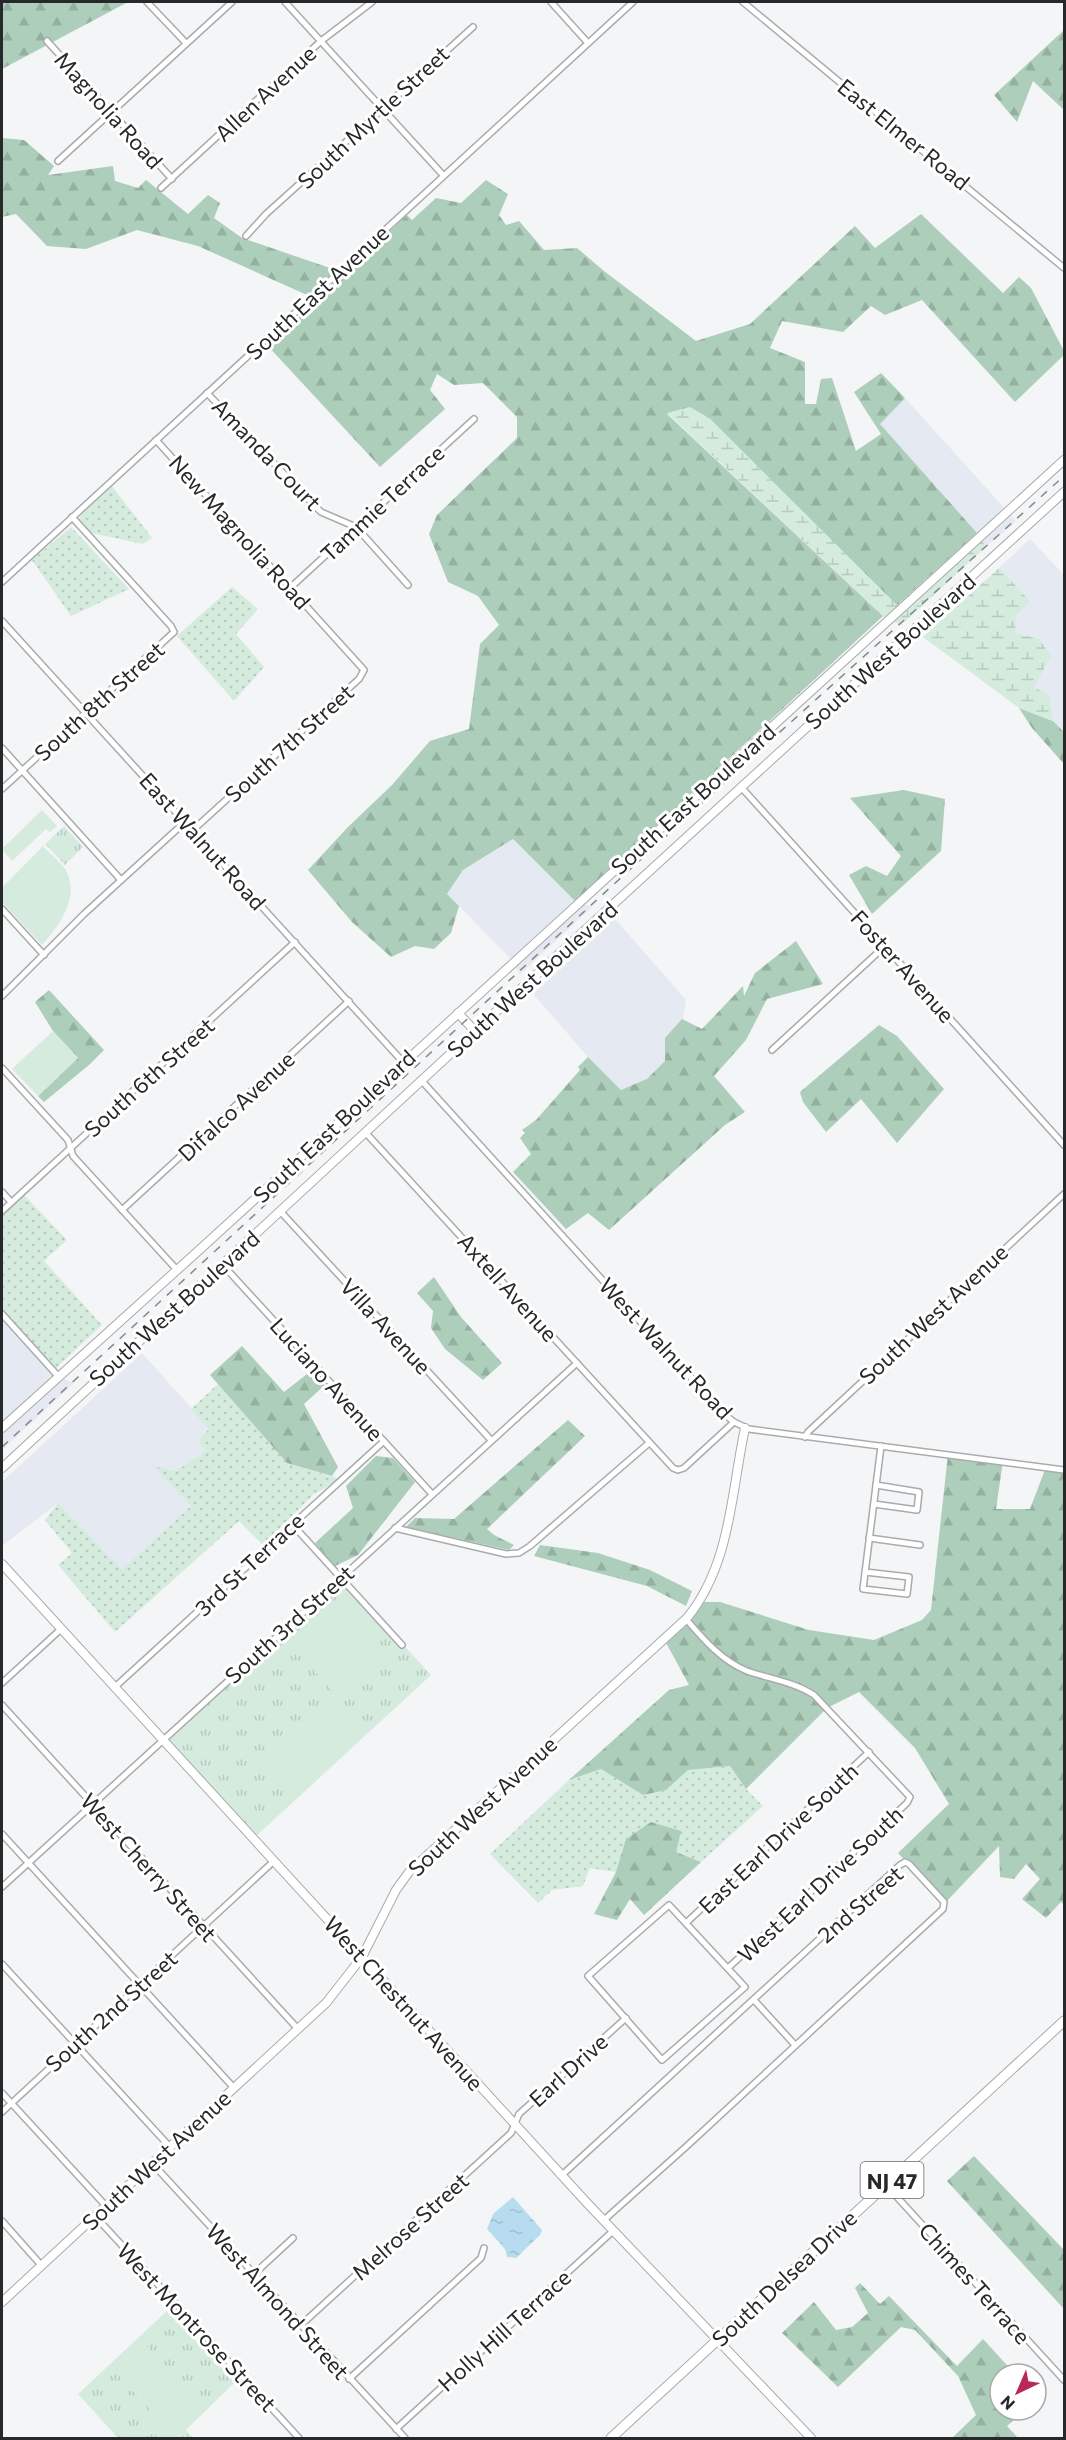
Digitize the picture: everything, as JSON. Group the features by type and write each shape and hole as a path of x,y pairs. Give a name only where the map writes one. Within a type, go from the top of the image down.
{"main road":[{"name":"South East Boulevard","path":"2,1428 1065,460"},
{"name":"South West Boulevard","path":"2,1468 421,1080 1065,492"},
{"path":"458,1013 475,1031"},
{"name":"South West Avenue","path":"2,2302 341,1987 362,1957 396,1890 409,1872 686,1619 713,1576 722,1553 744,1428"},
{"name":"West Chestnut Avenue","path":"2,1564 613,2231 811,2439"},
{"name":"South Delsea Drive","path":"610,2439 1064,2022"}],"street":[{"path":"147,2 186,43"},
{"path":"58,161 232,2"},
{"path":"285,2 443,175"},
{"name":"Allen Avenue","path":"162,188 321,41 372,2"},
{"path":"550,2 588,43"},
{"name":"South East Avenue","path":"2,582 633,2"},
{"name":"East Elmer Road","path":"743,2 1065,268"},
{"name":"South Myrtle Street","path":"246,236 274,207 473,27"},
{"name":"Magnolia Road","path":"47,41 172,179"},
{"name":"Amanda Court","path":"207,393 321,512 356,527 408,585"},
{"name":"Tammie Terrace","path":"290,588 474,419"},
{"name":"New Magnolia Road","path":"156,440 324,624"},
{"name":"South 8th Street","path":"2,789 174,632 72,517"},
{"name":"East Walnut Road","path":"2,621 403,1062"},
{"name":"South 7th Street","path":"193,830 364,673 361,666 324,624"},
{"path":"2,748 121,880"},
{"name":"Foster Avenue","path":"741,787 1065,1145"},
{"path":"2,996 121,880 185,822"},
{"path":"2,909 44,955"},
{"name":"South 6th Street","path":"2,1211 296,942"},
{"path":"772,1050 885,946"},
{"name":"Difalco Avenue","path":"122,1210 349,1001"},
{"path":"2,1068 68,1140 73,1156 177,1270"},
{"name":"West Walnut Road","path":"421,1080 734,1422 744,1428 805,1437 1065,1470"},
{"name":"Axtell Avenue","path":"365,1132 673,1468 681,1469 734,1422"},
{"path":"2,1192 11,1202"},
{"name":"South West Avenue","path":"805,1437 808,1431 866,1375 1065,1194"},
{"name":"Villa Avenue","path":"280,1211 491,1440"},
{"name":"Luciano Avenue","path":"222,1264 432,1494"},
{"path":"2,1314 58,1376"},
{"name":"South 3rd Street","path":"2,1887 577,1363"},
{"name":"3rd St Terrace","path":"115,1687 384,1441"},
{"path":"395,1528 506,1554 519,1552 530,1546 650,1443"},
{"path":"865,1572 909,1577 907,1594 863,1589 865,1572 869,1538 881,1446"},
{"path":"874,1504 917,1510 919,1492 876,1485"},
{"path":"292,1524 402,1645"},
{"path":"869,1538 920,1545"},
{"path":"686,1619 712,1647 731,1662 747,1671 799,1687 814,1695 869,1752"},
{"path":"2,1683 62,1629"},
{"name":"West Cherry Street","path":"2,1705 298,2029"},
{"name":"West Earl Drive South","path":"728,1968 907,1803 910,1797 869,1752"},
{"name":"East Earl Drive South","path":"686,1923 869,1752"},
{"path":"2,1834 234,2088"},
{"name":"South 2nd Street","path":"2,2112 274,1862"},
{"name":"2nd Street","path":"562,2175 900,1865 909,1864 944,1902 943,1909 604,2220"},
{"path":"669,1905 686,1923 745,1986 662,2060 588,1976 669,1905"},
{"path":"2,1964 170,2147"},
{"path":"754,2000 795,2045"},
{"name":"Earl Drive","path":"515,2124 519,2114 626,2018"},
{"path":"2,2093 106,2206"},
{"name":"Melrose Street","path":"301,2325 511,2133 515,2124"},
{"name":"West Almond Street","path":"152,2163 405,2439"},
{"name":"Chimes Terrace","path":"886,2185 1065,2380"},
{"name":"West Montrose Street","path":"95,2216 298,2439"},
{"path":"2,2222 41,2265"},
{"name":"Holly Hill Terrace","path":"396,2429 613,2231"},
{"path":"254,2274 293,2238"},
{"path":"349,2379 481,2258 484,2248"}],"shaded area":[{"path":"905,398 1016,521 986,547 977,533 879,423"},
{"path":"1030,539 1064,575 1064,732 1053,721 1050,696 1034,687 1039,639 1015,633 999,568"},
{"path":"513,839 575,901 592,907 520,974 511,959 447,894 463,870"},
{"path":"615,919 686,1000 683,1019 665,1038 665,1061 630,1098 588,1057 533,994"},
{"path":"4,1317 56,1375 74,1383 2,1450 2,1319"},
{"path":"142,1353 210,1429 198,1442 208,1451 176,1471 154,1467 191,1506 122,1571 58,1503 2,1546 2,1482"}],"green space":[{"path":"2,2 128,2 2,69"},
{"path":"1064,30 1064,110 1033,81 1017,122 994,95"},
{"path":"2,138 24,140 54,166 48,175 113,166 115,181 138,188 146,180 188,214 208,195 220,203 214,218 242,238 333,269 341,277 407,215 412,220 436,198 461,203 486,180 508,194 499,215 506,225 519,221 544,250 577,248 696,341 750,324 855,226 875,248 921,214 1003,293 1019,277 1031,288 1064,355 1015,402 922,300 885,315 871,306 843,332 782,321 770,348 805,362 805,404 816,404 821,379 832,378 856,451 881,434 854,392 881,373 905,398 880,424 977,533 897,606 709,418 667,414 883,616 575,901 513,839 463,870 447,894 459,906 451,933 434,949 415,946 391,957 352,922 308,870 392,785 430,741 469,729 480,644 499,625 478,596 448,582 429,534 437,515 517,438 517,417 483,383 454,385 437,374 430,390 445,409 380,467 267,345 314,304 307,295 198,246 137,230 86,249 47,246 16,214 2,217"},
{"path":"690,407 709,418 897,605 977,533 986,547 901,625 883,616 667,413"},
{"path":"112,486 152,538 143,544 91,533 79,519"},
{"path":"71,527 129,589 71,616 32,560"},
{"path":"999,568 1030,601 1016,615 1015,633 1039,639 1051,656 1034,687 1050,696 1053,721 1019,708 923,637"},
{"path":"232,587 258,609 236,634 264,667 234,701 177,636"},
{"path":"1019,708 1053,721 1064,732 1064,764 1032,728"},
{"path":"904,790 945,799 941,851 872,914 849,875 866,866 887,876 901,856 850,798"},
{"path":"42,810 57,826 50,832 46,829 12,861 2,849"},
{"path":"64,826 83,847 65,865 45,844"},
{"path":"43,846 63,866 69,876 71,887 70,898 62,918 42,945 2,902 2,888"},
{"path":"796,941 823,984 767,999 746,1040 714,1076 745,1112 725,1125 609,1230 588,1213 566,1229 513,1172 531,1154 520,1138 525,1133 522,1130 536,1120 580,1070 578,1067 588,1057 621,1090 647,1079 665,1061 665,1038 682,1019 702,1029 743,986 744,996 755,973"},
{"path":"49,990 104,1050 44,1102 38,1096 78,1058 53,1031 35,1002"},
{"path":"879,1025 897,1036 944,1089 897,1143 861,1099 826,1132 803,1102 800,1092"},
{"path":"53,1031 78,1058 38,1096 12,1069"},
{"path":"24,1195 67,1240 44,1261 102,1325 56,1368 2,1310 2,1216"},
{"path":"434,1277 461,1317 502,1363 483,1380 445,1349 431,1328 433,1311 417,1293"},
{"path":"242,1346 284,1392 311,1371 325,1385 304,1404 338,1467 332,1476 287,1463 210,1375"},
{"path":"218,1384 287,1463 340,1479 313,1495 263,1545 239,1521 115,1632 58,1565 72,1553 45,1520 58,1503 122,1570 191,1506 153,1466 176,1471 207,1451 198,1442 209,1429 191,1409"},
{"path":"568,1420 585,1436 487,1529 514,1545 509,1550 406,1527 415,1518 454,1519"},
{"path":"948,1454 1003,1461 996,1509 1030,1509 1046,1467 1064,1469 1064,1905 1061,1902 1046,1918 1022,1899 1040,1879 1026,1864 1014,1879 1000,1877 999,1846 945,1903 898,1853 949,1804 915,1748 859,1692 827,1708 746,1789 730,1766 688,1770 666,1790 643,1795 601,1769 569,1780 669,1690 689,1685 664,1639 704,1602 720,1602 809,1630 874,1640 922,1620 931,1610"},
{"path":"376,1456 393,1458 415,1482 358,1555 335,1566 315,1543 353,1508 346,1486"},
{"path":"540,1545 598,1553 650,1570 692,1591 686,1606 647,1586 534,1556"},
{"path":"341,1577 431,1675 253,1839 162,1740"},
{"path":"346,1591 373,1623 378,1635 379,1646 373,1668 367,1678 343,1703 293,1647 293,1640"},
{"path":"332,1704 357,1732 295,1789 270,1762"},
{"path":"730,1766 746,1789 763,1806 701,1862 676,1852 626,1839 616,1872 590,1868 583,1886 552,1890 538,1903 490,1854 569,1780 601,1769 643,1795 666,1790 688,1770"},
{"path":"651,1822 681,1831 676,1852 701,1862 644,1915 630,1899 617,1920 594,1914 616,1872 626,1839"},
{"path":"974,2156 1064,2250 1064,2309 947,2181"},
{"path":"860,2283 880,2304 889,2296 957,2366 983,2339 1004,2362 988,2362 988,2422 1012,2422 1007,2426 1018,2438 952,2438 976,2415 958,2376 915,2330 901,2327 838,2387 782,2333 814,2302 836,2330 852,2327 868,2313 855,2288"},
{"path":"167,2311 235,2382 186,2430 193,2438 118,2438 78,2394"},
{"path":"142,2341 202,2406 172,2434 112,2368"}],"water":[{"path":"513,2197 542,2230 540,2235 516,2258 507,2257 505,2249 487,2229 493,2214"}],"railway":[{"path":"2,1447 750,759 1064,476"}]}
